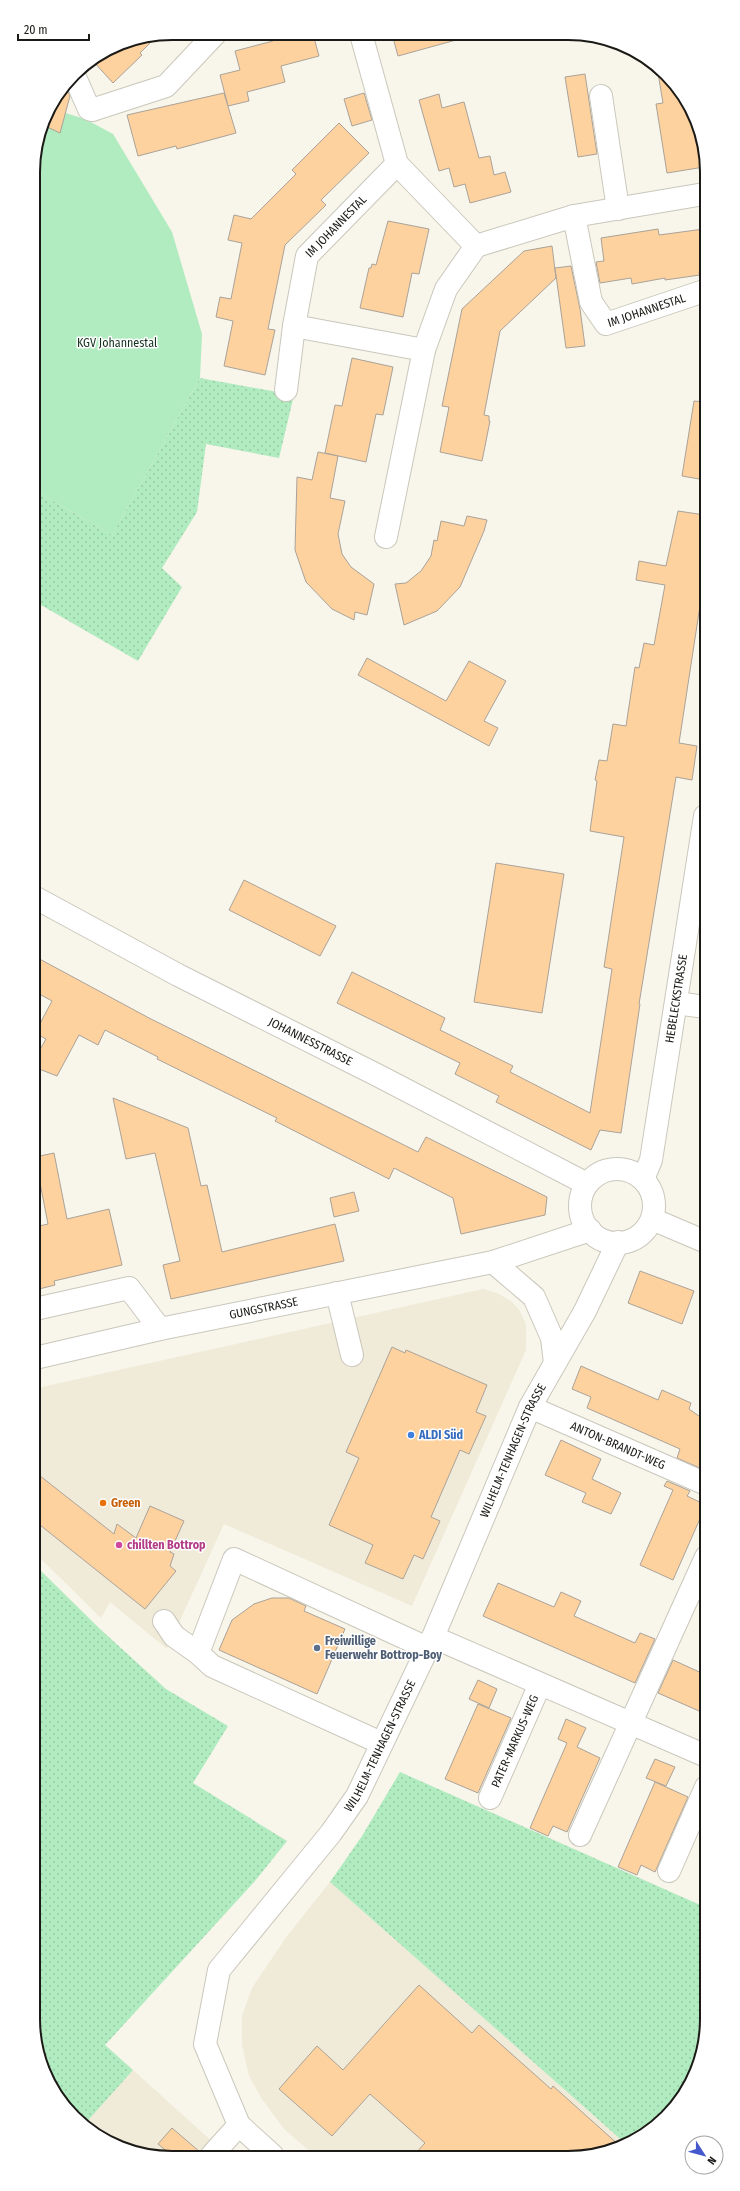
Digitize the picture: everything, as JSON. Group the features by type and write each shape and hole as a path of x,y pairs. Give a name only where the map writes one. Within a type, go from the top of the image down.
{"street":[{"path":"77,82 89,109 92,110 166,86 209,40"},
{"path":"363,40 397,164 476,246"},
{"path":"601,96 618,209"},
{"name":"IM JOHANNESTAL","path":"286,390 294,326 307,256 397,164"},
{"path":"386,537 424,350 446,289 476,246 574,216 700,195"},
{"name":"IM JOHANNESTAL","path":"574,216 591,302 606,324 700,292"},
{"path":"294,326 424,350"},
{"name":"HEBELECKSTRASSE","path":"643,1179 651,1160 700,848"},
{"name":"JOHANNESSTRASSE","path":"40,899 178,975 377,1074 587,1184"},
{"path":"676,1003 700,1006"},
{"path":"614,1169 634,1173 643,1179 652,1193 654,1211 652,1219 642,1234 626,1241 618,1242 602,1239 590,1230 584,1222 581,1202 587,1184 594,1176 614,1169"},
{"path":"652,1219 700,1239"},
{"name":"GUNGSTRASSE","path":"40,1357 160,1329 493,1262 590,1230"},
{"name":"WILHELM-TENHAGEN-STRASSE","path":"267,2151 239,2126 204,2044 220,1970 331,1833 357,1796 430,1642 530,1407 585,1312 618,1242"},
{"path":"493,1262 534,1297 552,1338 555,1363"},
{"path":"40,1308 129,1288 160,1329"},
{"path":"337,1293 352,1355"},
{"name":"ANTON-BRANDT-WEG","path":"530,1407 700,1481"},
{"name":"PATER-MARKUS-WEG","path":"198,1653 234,1559 430,1642 540,1684 700,1753"},
{"path":"580,1835 700,1570"},
{"path":"164,1621 174,1636 198,1653 212,1666 382,1743"},
{"name":"PATER-MARKUS-WEG","path":"490,1798 540,1684"},
{"path":"669,1870 700,1800"},
{"path":"216,2151 239,2126"}],"shaded area":[{"path":"483,1289 497,1293 511,1301 520,1311 526,1325 526,1350 412,1606 224,1524 167,1649 110,1602 101,1618 40,1558 40,1388"},
{"path":"330,1882 621,2140 585,2150 568,2151 309,2151 284,2129 262,2099 249,2076 242,2045 242,2016 252,1988 287,1936"},
{"path":"133,2070 223,2151 172,2151 146,2148 130,2144 114,2137 88,2120"}],"green space":[{"name":"KGV Johannestal","path":"56,110 85,119 113,134 172,232 202,334 200,378 112,535 40,493 40,163 44,138 50,121"},
{"path":"200,378 294,395 279,458 206,444 197,512 162,568 182,587 138,661 40,604 40,493 112,535"},
{"path":"40,1570 100,1629 166,1689 228,1726 193,1783 287,1841 255,1881 105,2045 133,2070 88,2120 67,2099 58,2085 47,2061 41,2036"},
{"path":"400,1772 700,1905 700,2028 690,2070 682,2085 667,2106 648,2124 621,2140 330,1882 362,1836"}],"building":[{"path":"315,40 319,56 281,66 285,82 247,92 249,101 228,106 220,75 240,70 235,51 273,41"},
{"path":"394,40 456,40 398,56"},
{"path":"151,42 140,53 142,55 113,83 96,64 130,47"},
{"path":"585,74 597,154 578,157 565,77"},
{"path":"659,77 673,92 686,114 693,130 700,168 667,173 656,104 663,103"},
{"path":"68,91 70,96 60,133 48,127 62,99"},
{"path":"224,93 236,133 177,149 176,146 138,156 127,115"},
{"path":"364,93 372,120 352,126 344,99"},
{"path":"439,94 442,108 464,102 479,158 490,156 494,175 505,172 511,192 470,203 465,184 454,187 449,168 439,171 419,100"},
{"path":"339,123 369,153 321,200 326,205 285,245 268,329 275,330 265,375 224,366 233,321 216,317 220,297 231,299 242,243 228,240 234,215 251,219 296,174 292,170"},
{"path":"388,221 429,229 419,274 412,273 403,317 360,308 369,268 371,268 372,264 376,265"},
{"path":"658,229 659,235 700,230 700,275 665,280 665,278 632,284 631,278 600,283 596,262 604,261 601,238"},
{"path":"552,246 556,278 500,331 484,415 489,416 490,421 482,461 440,452 449,407 442,406 462,309 524,251"},
{"path":"571,266 580,309 585,346 566,348 555,268"},
{"path":"352,358 393,367 383,415 376,414 366,462 325,453 335,405 342,406"},
{"path":"694,401 700,402 700,479 682,476"},
{"path":"318,452 338,456 330,498 345,501 338,534 342,554 351,567 374,584 367,615 355,612 354,620 332,609 306,582 295,550 297,477 312,480"},
{"path":"678,511 700,514 700,606 679,743 697,746 692,780 676,777 639,1004 621,1133 600,1130 591,1150 496,1102 499,1096 455,1074 460,1063 337,1003 352,972 445,1018 440,1030 513,1066 510,1072 590,1113 612,969 604,967 624,837 590,831 597,781 595,780 599,760 607,761 613,724 626,726 635,667 639,668 644,643 654,645 665,585 636,580 639,561 666,566"},
{"path":"467,516 487,520 484,531 460,587 437,611 404,625 395,584 406,583 421,571 431,556 434,540 437,541 441,521 464,526"},
{"path":"367,658 446,701 469,661 506,681 484,721 498,728 489,746 358,675"},
{"path":"496,863 564,874 542,1013 474,1002"},
{"path":"244,880 336,926 320,956 229,910"},
{"path":"40,959 149,1018 418,1152 426,1137 547,1197 545,1215 461,1234 453,1198 394,1168 389,1179 275,1121 277,1118 157,1059 158,1057 105,1030 98,1045 79,1035 57,1076 40,1069 40,1050 46,1039 40,1036 40,1024 52,1001 40,994"},
{"path":"113,1098 188,1128 201,1186 207,1185 222,1252 335,1224 344,1261 171,1299 163,1265 180,1261 155,1153 126,1159"},
{"path":"54,1153 67,1219 109,1209 122,1265 54,1281 55,1285 40,1289 40,1226 48,1224 40,1183 40,1156"},
{"path":"354,1192 359,1211 334,1217 330,1198"},
{"path":"640,1271 694,1291 682,1324 628,1303"},
{"path":"392,1347 405,1353 406,1350 487,1385 476,1412 486,1416 469,1454 460,1450 431,1517 440,1521 423,1559 414,1555 403,1579 365,1563 373,1545 329,1525 359,1458 346,1452"},
{"path":"581,1366 658,1400 662,1390 691,1403 689,1409 700,1417 700,1468 677,1458 680,1449 587,1408 591,1397 572,1389"},
{"path":"561,1440 601,1459 592,1479 621,1493 611,1514 582,1502 586,1493 545,1475"},
{"name":"chillten Bottrop","path":"40,1476 114,1534 117,1524 136,1538 150,1506 184,1521 170,1552 174,1554 170,1566 176,1571 145,1609 40,1525"},
{"path":"667,1481 690,1491 687,1496 700,1502 700,1519 673,1580 640,1565 673,1490 664,1486"},
{"path":"498,1583 554,1607 561,1592 581,1601 574,1616 635,1643 640,1633 655,1639 635,1683 483,1616"},
{"path":"272,1598 289,1598 306,1606 304,1611 345,1629 317,1694 219,1650 232,1620 254,1604"},
{"path":"673,1660 700,1672 700,1711 658,1693"},
{"path":"478,1680 497,1689 489,1708 469,1699"},
{"path":"478,1704 511,1718 478,1793 445,1779"},
{"path":"566,1719 586,1728 577,1747 600,1758 567,1832 553,1826 548,1836 530,1828 567,1743 558,1739"},
{"path":"655,1759 675,1767 666,1786 646,1778"},
{"path":"655,1782 688,1797 655,1872 641,1865 637,1875 618,1867"},
{"path":"419,1985 472,2033 479,2025 551,2089 553,2086 616,2142 585,2150 568,2151 418,2151 425,2143 370,2094 332,2136 279,2089 317,2046 343,2070"},
{"path":"172,2128 199,2151 166,2151 158,2144"}],"place":[{"name":"ALDI Süd","path":"411,1435"},
{"name":"Green","path":"103,1503"},
{"name":"chillten Bottrop","path":"119,1545"},
{"name":"Freiwillige Feuerwehr Bottrop-Boy","path":"317,1648"}]}
